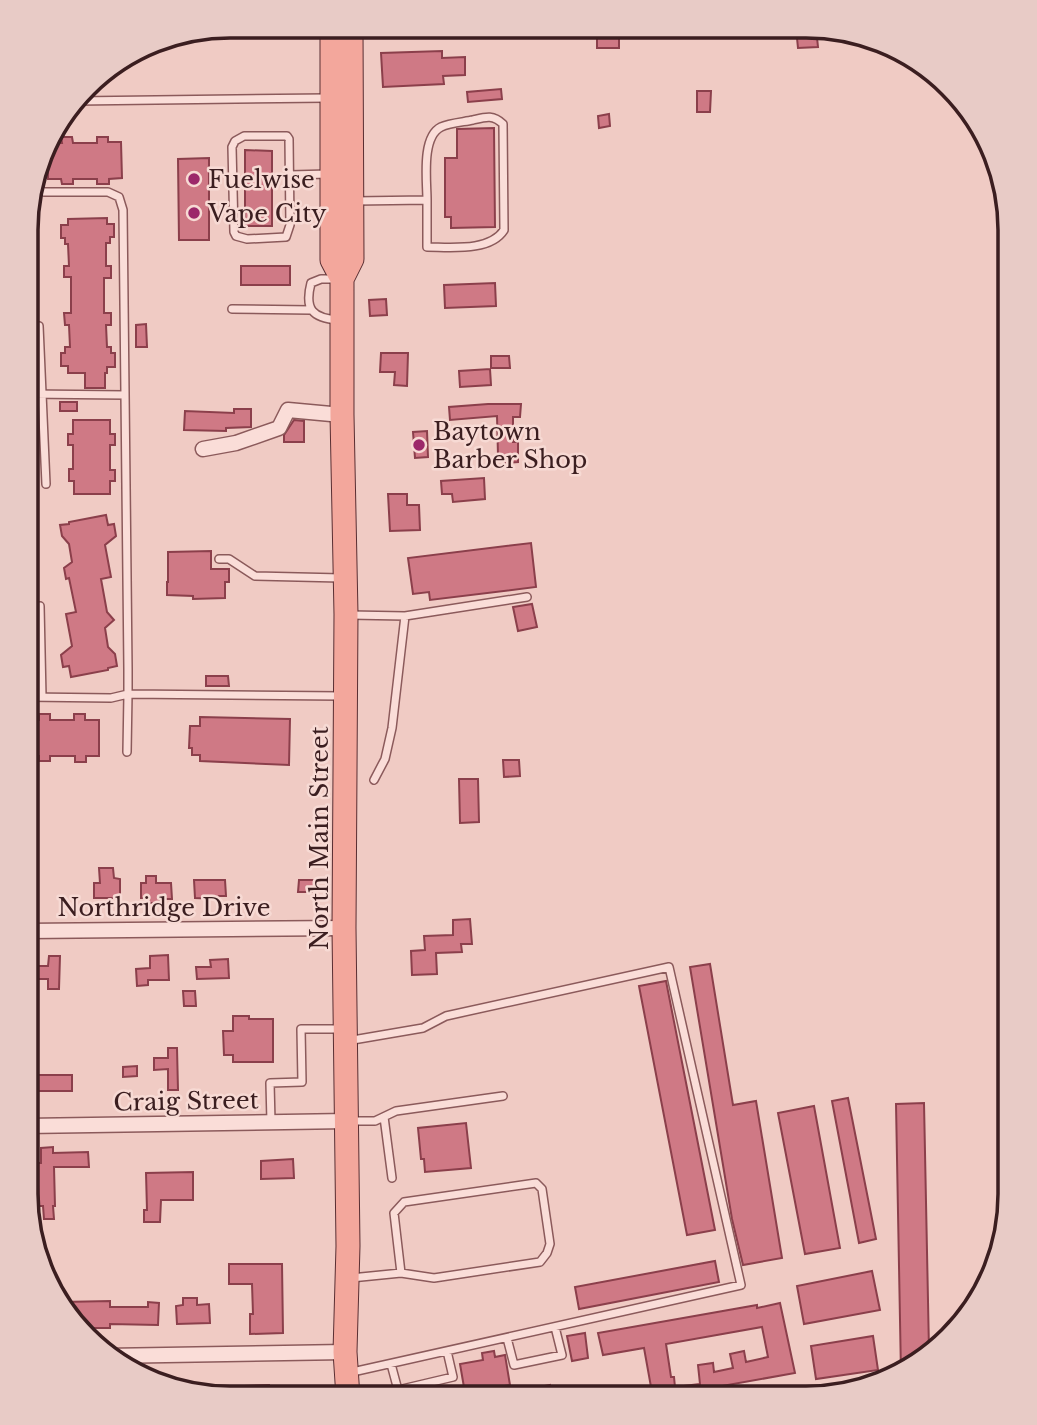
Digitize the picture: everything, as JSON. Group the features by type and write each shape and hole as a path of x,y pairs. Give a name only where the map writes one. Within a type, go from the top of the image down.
{"main road":[{"name":"North Main Street","path":"332,39 332,260 342,279"},
{"name":"North Main Street","path":"347,1386 344,928 346,614 342,279 352,259 351,39"}],"street":[{"path":"203,449 236,443 279,428 288,410 342,415"},
{"name":"Northridge Drive","path":"38,931 344,928"},
{"name":"Craig Street","path":"38,1126 347,1121"},
{"path":"128,1357 346,1363"}],"lane":[{"path":"88,102 332,98"},
{"path":"487,116 497,118 503,124 504,230 499,237 476,245 427,247 427,200 428,145 432,135 440,127 487,116"},
{"path":"244,136 287,136 290,176 290,225 286,237 247,239 236,236 233,222 232,147 235,141 244,136"},
{"path":"290,176 332,174"},
{"path":"43,191 108,192 119,197 123,209 127,752"},
{"path":"351,201 427,200"},
{"path":"311,310 308,294 311,284 321,279 342,279"},
{"path":"232,309 311,310 321,318 342,320"},
{"path":"39,326 46,484"},
{"path":"38,394 125,394"},
{"path":"219,559 229,559 255,576 345,578"},
{"path":"346,614 405,616 527,597"},
{"path":"40,606 42,697"},
{"path":"374,780 385,759 392,728 405,616"},
{"path":"38,697 111,698 128,694 345,696"},
{"path":"271,1122 270,1083 302,1082 301,1029 346,1035 423,1028 446,1016 669,967 741,1285 391,1364 346,1363"},
{"path":"347,1121 375,1121 396,1111 503,1096"},
{"path":"384,1117 392,1178"},
{"path":"347,1278 401,1273 434,1278 540,1262 550,1244 542,1189 536,1182 404,1202 394,1213 401,1273"},
{"path":"506,1338 514,1365 526,1363 562,1354 555,1327"},
{"path":"416,1386 453,1377 447,1351"},
{"path":"391,1364 397,1386"}],"building":[{"path":"597,39 619,39 619,48 597,48"},
{"path":"797,39 817,39 818,47 798,48"},
{"path":"442,51 442,58 465,57 465,75 443,76 444,84 383,87 381,53"},
{"path":"501,89 502,99 468,102 467,92"},
{"path":"697,91 711,91 710,112 697,112"},
{"path":"609,114 610,126 599,128 598,116"},
{"path":"494,128 495,227 451,228 451,217 445,217 445,158 457,158 457,129"},
{"path":"63,137 72,137 73,143 97,143 97,137 108,137 108,142 121,142 122,178 109,179 109,184 97,184 97,179 73,179 73,184 62,184 61,179 48,179 53,157"},
{"name":"Fuelwise","path":"245,150 272,151 272,226 245,226"},
{"path":"209,158 209,240 179,240 178,159"},
{"path":"107,218 107,224 114,224 114,237 110,237 110,243 106,243 106,266 111,266 111,278 104,278 104,313 111,313 111,325 106,325 107,347 111,347 111,353 115,353 115,367 107,367 105,388 85,388 85,373 68,373 68,366 61,366 61,353 65,353 65,347 70,347 69,325 65,325 64,313 71,313 71,277 64,277 64,266 69,266 68,244 65,244 65,238 61,238 61,225 68,225 68,219"},
{"path":"241,266 290,266 290,285 241,285"},
{"path":"495,283 496,306 445,308 444,285"},
{"path":"386,299 387,315 370,316 369,300"},
{"path":"146,324 147,347 136,347 136,325"},
{"path":"381,353 408,353 407,386 394,385 395,372 380,372"},
{"path":"491,356 509,356 510,368 491,368"},
{"path":"490,369 491,385 460,387 459,371"},
{"path":"60,402 77,402 77,411 60,411"},
{"path":"521,404 520,417 513,417 513,442 518,442 518,462 504,463 504,455 498,455 497,416 450,420 449,407"},
{"path":"234,409 251,409 251,427 226,428 226,431 184,430 185,411 234,413"},
{"path":"73,420 110,420 110,434 115,434 115,445 110,445 110,470 115,470 115,481 110,481 110,494 74,494 74,481 69,481 69,469 73,469 73,445 68,445 68,434 73,434"},
{"path":"294,420 304,421 304,442 284,442 284,435"},
{"path":"427,431 428,457 415,458 413,432"},
{"path":"484,478 485,499 453,502 452,494 442,494 441,481"},
{"path":"388,494 407,494 407,505 419,505 420,530 390,531"},
{"path":"106,515 108,525 114,524 116,536 105,545 111,577 101,579 107,612 114,620 105,628 108,647 115,654 117,666 71,677 69,666 63,667 61,655 72,646 66,614 76,612 69,578 66,579 64,568 72,562 69,544 62,536 60,525"},
{"path":"531,543 536,587 430,600 429,592 413,594 408,558"},
{"path":"211,551 211,569 229,569 229,582 225,582 225,598 193,599 193,596 167,595 168,552"},
{"path":"532,604 537,627 518,631 513,607"},
{"path":"206,676 228,676 229,686 206,686"},
{"path":"39,714 50,714 50,720 74,720 74,714 85,714 85,720 99,720 99,756 86,756 86,762 75,762 75,756 50,756 50,761 39,761"},
{"path":"200,717 290,719 289,765 200,761 200,755 192,755 192,748 189,748 190,726 200,726"},
{"path":"503,760 519,760 520,776 504,777"},
{"path":"459,779 478,779 479,822 460,823"},
{"path":"99,868 113,868 114,878 120,879 120,898 94,898 94,883 100,883"},
{"path":"146,876 156,876 156,883 171,883 172,899 148,903 148,898 141,898 141,883 146,883"},
{"path":"194,880 225,880 226,896 219,896 218,899 195,898"},
{"path":"299,880 317,880 317,892 298,892"},
{"path":"470,919 472,944 461,944 462,952 436,953 437,974 412,975 411,951 425,950 424,936 453,935 453,920"},
{"path":"168,955 169,980 148,980 148,985 137,986 136,969 150,968 150,956"},
{"path":"49,956 60,956 59,989 48,989 48,979 38,979 38,966 48,966"},
{"path":"228,959 229,978 197,979 196,967 211,967 210,960"},
{"path":"710,964 733,1105 756,1101 782,1258 743,1265 732,1219 690,967"},
{"path":"666,981 715,1230 687,1235 639,986"},
{"path":"183,991 195,991 196,1006 184,1006"},
{"path":"233,1016 273,1019 273,1062 233,1062 233,1055 224,1055 223,1031 233,1031"},
{"path":"168,1048 177,1048 178,1090 168,1090 168,1069 154,1070 154,1058 168,1058"},
{"path":"137,1066 137,1076 123,1077 123,1067"},
{"path":"38,1075 72,1075 72,1091 38,1091"},
{"path":"848,1098 876,1239 859,1243 832,1101"},
{"path":"924,1103 929,1342 901,1361 896,1104"},
{"path":"814,1106 840,1248 805,1254 778,1113"},
{"path":"466,1123 471,1168 425,1172 418,1128"},
{"path":"53,1147 53,1153 88,1152 89,1167 54,1167 54,1219 44,1219 43,1206 39,1206 38,1163 41,1163 41,1148"},
{"path":"293,1159 294,1178 261,1179 261,1161"},
{"path":"193,1172 193,1200 161,1200 160,1222 144,1222 144,1210 147,1210 146,1173"},
{"path":"715,1261 719,1282 579,1309 575,1287"},
{"path":"229,1264 282,1264 283,1333 250,1334 250,1314 253,1314 252,1284 229,1284"},
{"path":"872,1271 880,1310 804,1324 797,1286"},
{"path":"183,1298 197,1298 197,1305 209,1304 210,1323 177,1324 176,1306 183,1305"},
{"path":"110,1301 110,1307 148,1307 148,1302 159,1303 158,1325 110,1324 110,1328 93,1328 72,1302"},
{"path":"780,1303 795,1373 722,1386 683,1386 700,1384 698,1365 713,1363 714,1372 733,1368 730,1354 744,1351 746,1362 768,1357 762,1327 666,1344 675,1386 651,1386 644,1348 603,1355 598,1333 757,1305 757,1308"},
{"path":"585,1333 588,1358 572,1361 567,1336"},
{"path":"873,1336 878,1370 816,1379 811,1346"},
{"path":"494,1351 495,1357 505,1355 510,1385 464,1386 460,1364 483,1360 482,1353"}],"place":[{"name":"Fuelwise","path":"194,179"},
{"name":"Vape City","path":"194,213"},
{"name":"Baytown Barber Shop","path":"419,445"}]}
